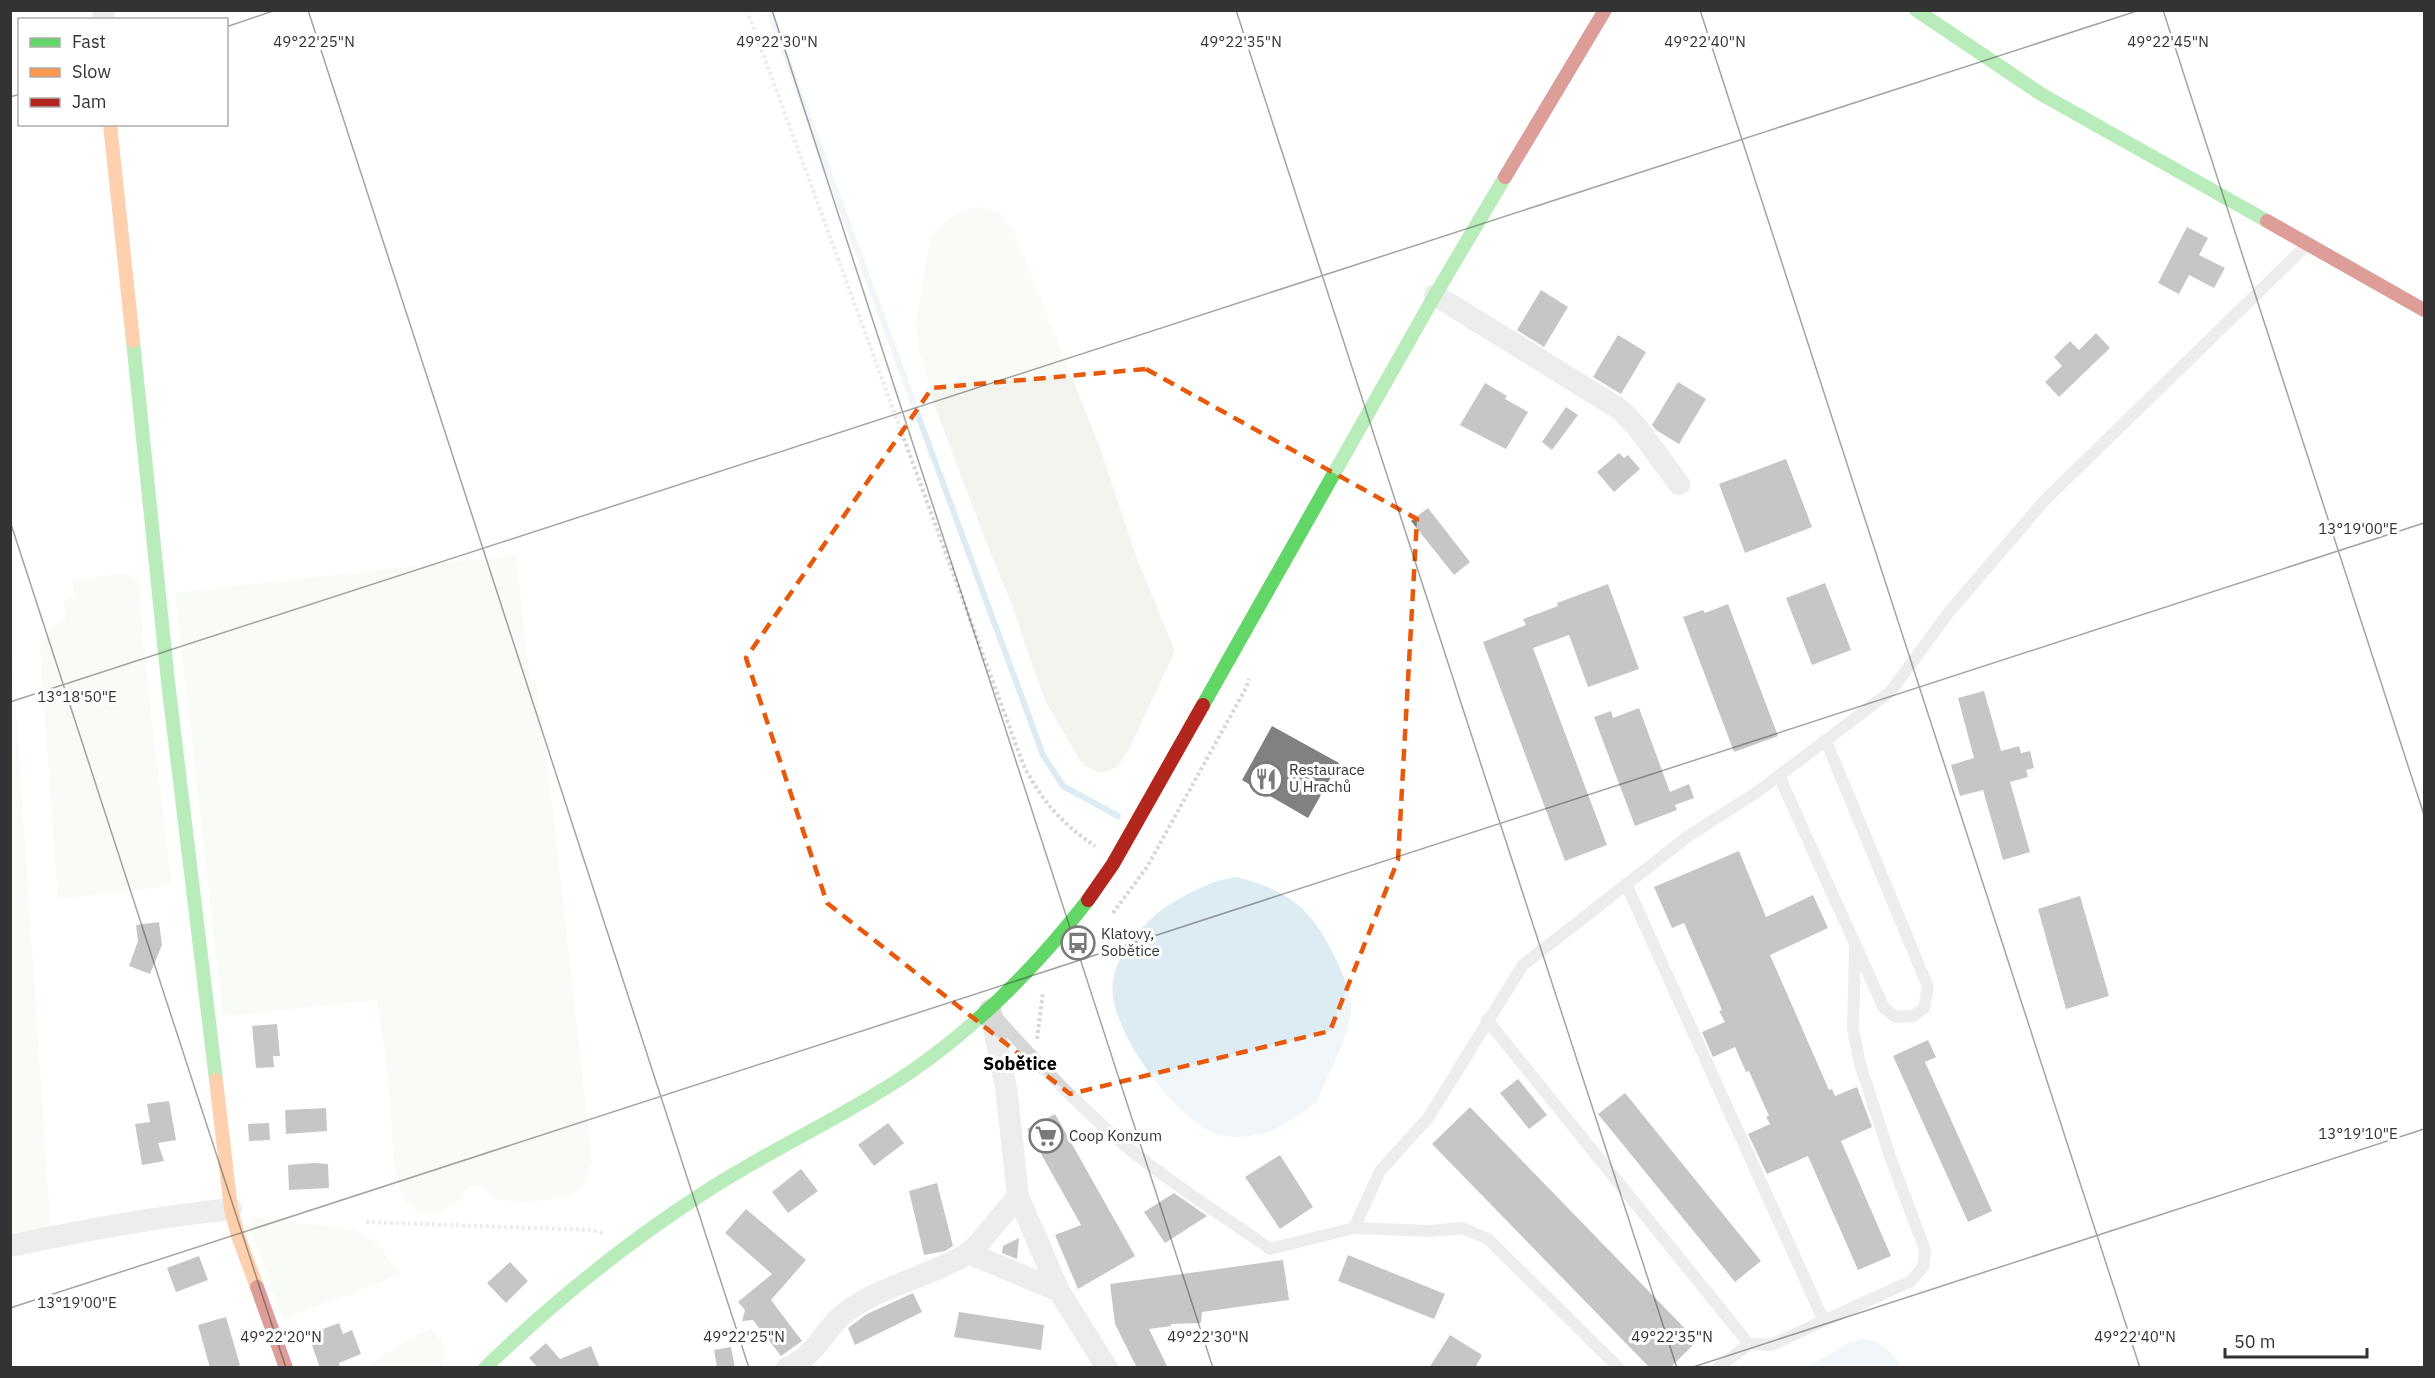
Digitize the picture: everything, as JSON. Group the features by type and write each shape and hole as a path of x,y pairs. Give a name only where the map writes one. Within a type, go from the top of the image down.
{"street":[{"path":"485,1368 561,1297 652,1227 716,1185 875,1095 940,1051 990,1010 1071,924 1113,864 1434,295 1605,10"},
{"path":"1916,10 2041,94 2424,310"},
{"path":"110,126 168,682 231,1209 238,1236 286,1368"},
{"path":"1434,295 1621,410 1637,427 1679,484"},
{"path":"990,1010 1006,1087 1018,1196 1059,1292 1107,1368"},
{"path":"797,1366 818,1346 844,1313 861,1302 968,1253 1018,1196"},
{"path":"10,1246 171,1215 231,1209"},
{"path":"968,1253 1059,1292"}],"lane":[{"path":"1354,1228 1380,1171 1428,1118 1523,965 1687,837 1779,776 1891,691 1949,612 2044,501 2307,245"},
{"path":"1779,776 1884,1008 1896,1017 1913,1016 1924,1008 1928,987 1826,741"},
{"path":"1626,884 1824,1321"},
{"path":"1718,1368 1749,1344 1771,1345 1911,1281 1923,1267 1925,1250 1891,1159 1860,1064 1853,1030 1855,943"},
{"path":"990,1010 1027,1052 1114,1136 1154,1168 1270,1249 1354,1228 1429,1232 1462,1228 1488,1239 1619,1368"},
{"path":"1487,1020 1749,1344"}],"path":[{"path":"747,10 1023,764 1038,793 1060,818 1104,852"},
{"path":"1199,772 1246,688 1251,671"},
{"path":"366,1222 590,1230 614,1234"}],"highlighted area":[{"path":"1146,369 1417,519 1398,860 1330,1031 1070,1094 827,903 746,658 932,388"}],"shaded area":[{"path":"978,207 1000,213 1013,231 1101,450 1136,556 1175,651 1129,749 1118,766 1106,772 1098,772 1083,765 1045,701 1012,605 934,404 919,350 916,324 930,240 950,218"},
{"path":"516,555 530,682 536,682 553,813 592,1161 584,1183 578,1189 561,1197 537,1201 513,1201 494,1197 475,1185 450,1207 428,1213 409,1205 404,1199 397,1178 389,1087 377,1000 223,1016 175,593"},
{"path":"121,574 132,575 139,582 144,653 171,880 168,886 58,899 40,647 51,629 65,619 64,601 74,595 73,580"},
{"path":"10,621 51,1235 13,1240 10,1200"},
{"path":"1237,877 1275,890 1306,912 1337,961 1351,1002 1346,1034 1319,1097 1313,1105 1276,1129 1246,1137 1225,1136 1206,1129 1175,1104 1158,1085 1130,1042 1119,1020 1113,999 1113,981 1120,959 1141,929 1175,901 1218,881"},
{"path":"250,1217 354,1230 377,1243 400,1275 283,1319 249,1225 253,1225"},
{"path":"431,1327 444,1345 443,1367 365,1367"},
{"path":"1861,1339 1873,1341 1885,1347 1901,1367 1807,1367 1849,1343"}],"building":[{"path":"2187,227 2208,238 2199,255 2225,268 2214,288 2189,275 2179,294 2158,283"},
{"path":"1541,290 1568,307 1544,347 1517,330"},
{"path":"2096,333 2110,348 2059,397 2045,382 2062,366 2054,357 2070,341 2079,350"},
{"path":"1618,335 1646,352 1621,394 1593,377"},
{"path":"1678,382 1706,399 1679,444 1652,425"},
{"path":"1485,383 1507,396 1505,399 1528,412 1506,449 1460,425"},
{"path":"1566,407 1578,415 1552,450 1542,442"},
{"path":"1619,453 1624,458 1628,455 1640,469 1614,492 1597,472"},
{"path":"1786,459 1812,527 1745,553 1719,484"},
{"path":"1428,508 1470,562 1454,575 1411,521"},
{"path":"1825,583 1851,650 1812,665 1786,598"},
{"path":"1608,584 1639,669 1588,687 1569,635 1533,648 1607,845 1565,861 1483,642 1526,625 1523,619 1558,606 1557,603"},
{"path":"1728,604 1778,736 1734,752 1683,617 1703,610 1705,613"},
{"path":"1984,691 2001,751 2019,746 2021,753 2030,751 2034,768 2026,770 2028,777 2010,782 2030,852 2003,860 1983,790 1960,796 1951,765 1974,758 1958,698"},
{"path":"1639,708 1670,792 1689,784 1694,798 1675,805 1677,810 1635,826 1594,717 1611,711 1613,718"},
{"path":"1272,726 1339,763 1308,818 1242,780"},
{"path":"1739,851 1766,917 1813,895 1828,928 1770,955 1829,1090 1832,1089 1835,1096 1857,1087 1872,1127 1841,1141 1891,1256 1858,1270 1808,1156 1767,1174 1748,1134 1770,1124 1766,1117 1769,1116 1749,1071 1746,1072 1735,1047 1713,1057 1702,1032 1725,1022 1719,1011 1722,1010 1684,923 1672,928 1654,887"},
{"path":"2080,896 2109,996 2066,1009 2038,909"},
{"path":"159,922 162,945 150,974 129,966 138,941 136,925"},
{"path":"277,1024 280,1056 273,1056 274,1067 256,1068 252,1026"},
{"path":"1928,1040 1936,1057 1925,1062 1992,1211 1968,1222 1893,1056"},
{"path":"1518,1079 1547,1115 1529,1129 1500,1093"},
{"path":"1625,1093 1761,1261 1735,1282 1598,1114"},
{"path":"169,1101 176,1140 158,1143 164,1161 142,1165 135,1124 150,1122 147,1104"},
{"path":"1470,1107 1697,1341 1670,1368 1650,1368 1432,1144"},
{"path":"326,1108 327,1131 286,1134 285,1110"},
{"path":"1055,1114 1135,1256 1078,1289 1055,1235 1081,1225 1027,1129"},
{"path":"269,1123 270,1140 249,1141 248,1124"},
{"path":"888,1123 904,1143 874,1166 858,1145"},
{"path":"1280,1155 1313,1207 1280,1229 1245,1177"},
{"path":"328,1164 329,1188 289,1190 288,1165"},
{"path":"801,1169 818,1191 788,1213 772,1192"},
{"path":"937,1183 953,1246 945,1251 924,1255 909,1191"},
{"path":"1174,1193 1207,1216 1165,1243 1144,1212"},
{"path":"746,1209 806,1260 771,1300 802,1341 781,1356 753,1320 742,1321 745,1310 738,1302 772,1274 725,1233"},
{"path":"1019,1238 1017,1259 1002,1253 1003,1246"},
{"path":"1348,1255 1445,1294 1434,1319 1338,1281"},
{"path":"199,1256 208,1280 176,1292 167,1268"},
{"path":"1283,1260 1289,1300 1202,1312 1201,1323 1171,1324 1171,1326 1149,1329 1168,1368 1137,1368 1115,1324 1110,1284"},
{"path":"510,1262 528,1281 506,1303 487,1283"},
{"path":"913,1293 922,1312 855,1345 848,1328 867,1314"},
{"path":"959,1312 1044,1325 1041,1350 954,1337"},
{"path":"226,1317 240,1365 232,1368 210,1368 198,1325"},
{"path":"339,1323 343,1334 352,1330 361,1354 339,1363 340,1368 320,1368 312,1345 319,1343 315,1332"},
{"path":"1450,1335 1482,1355 1475,1368 1429,1368"},
{"path":"546,1343 560,1359 591,1346 600,1368 538,1368 529,1358"},
{"path":"731,1347 735,1368 717,1368 714,1350"}],"waterway":[{"path":"769,10 1043,755 1063,786 1118,816"}],"traffic: fast":[{"path":"1916,10 2041,94 2267,221"},
{"path":"1203,705 1435,295 1505,177"},
{"path":"133,341 168,682 216,1080"},
{"path":"485,1368 591,1274 676,1211 730,1176 884,1089 935,1054 1006,993 1088,900"}],"traffic: slow":[{"path":"110,126 133,341"},
{"path":"216,1080 231,1209 238,1236 257,1287"}],"traffic: jam":[{"path":"1505,177 1605,10"},
{"path":"2267,221 2424,310"},
{"path":"1088,900 1113,864 1203,705"},
{"path":"257,1287 286,1368"}],"place":[{"name":"Restaurace U Hrachů","path":"1266,779"},
{"name":"Klatovy, Sobětice","path":"1078,943"},
{"name":"Coop Konzum","path":"1046,1136"}],"district":[{"name":"Sobětice","path":"1020,1064"}]}
